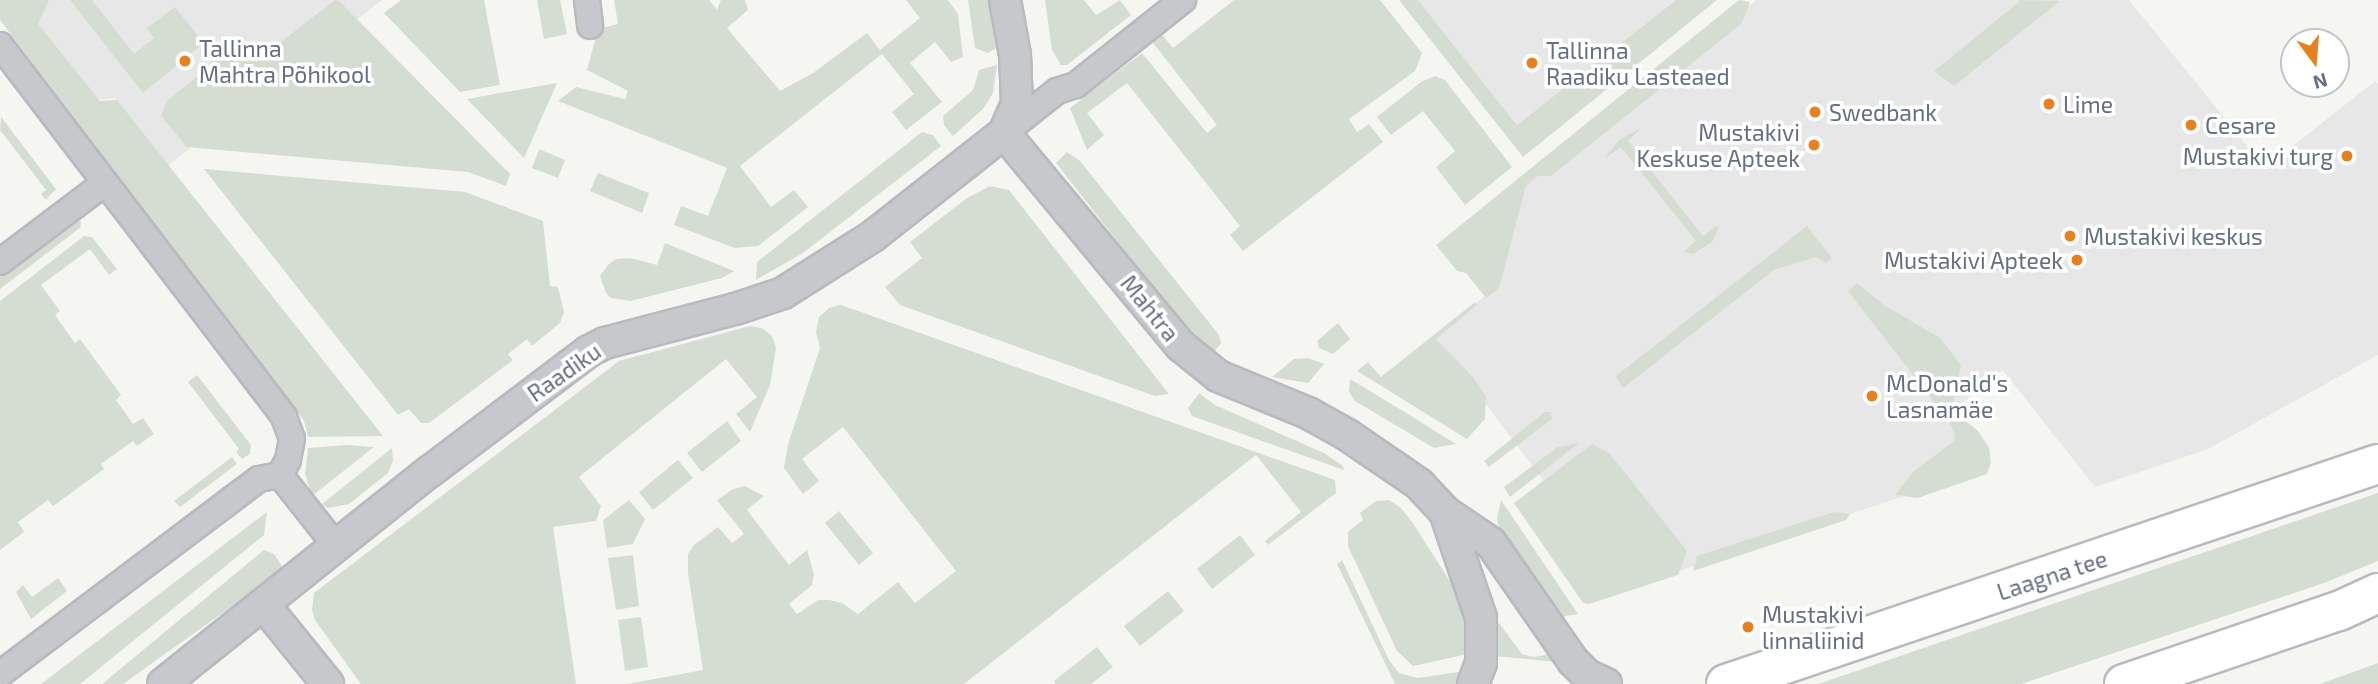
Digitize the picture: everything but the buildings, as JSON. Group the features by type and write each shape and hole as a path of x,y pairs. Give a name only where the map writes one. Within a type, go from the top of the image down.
{"main road":[{"name":"Laagna tee","path":"1726,684 2378,464"},
{"path":"2124,684 2339,611 2378,593"}],"street":[{"path":"587,0 590,26"},
{"path":"1004,132 1017,104 1014,55 1005,0"},
{"path":"1004,132 1057,91 1076,85 1183,0"},
{"path":"0,45 284,417 292,439 288,460 280,475"},
{"name":"Mahtra","path":"1004,132 1181,346 1218,376 1308,413 1358,441 1419,484 1445,512"},
{"name":"Raadiku","path":"163,684 336,546 589,351 605,343 735,309 783,293 873,236 1004,132"},
{"path":"0,262 105,183"},
{"path":"280,475 336,546"},
{"path":"0,674 259,479 280,475"},
{"path":"1445,512 1481,618 1481,663 1473,684"},
{"path":"1445,512 1490,543 1573,661 1587,675 1606,684"},
{"path":"264,605 328,684"}],"shaded area":[{"path":"0,0 49,0 38,24 100,101 117,100 383,436 308,437 304,421 0,20"},
{"name":"Tallinna Mahtra Põhikool","path":"37,0 382,0 167,166 115,98 97,100 37,24"},
{"path":"70,0 92,0 134,54 154,38 147,28 175,7 204,43 143,93"},
{"path":"335,0 339,1 510,174 506,186 468,172 187,147 161,116 167,101 232,48 244,53 258,44 277,45"},
{"path":"401,0 484,0 500,85 460,92 384,13"},
{"path":"537,0 560,0 567,34 544,39"},
{"path":"614,0 709,0 717,10 721,0 745,0 748,10 727,28 780,91 813,73 867,33 880,50 920,18 906,0 948,0 958,14 963,57 951,62 935,42 910,63 942,102 906,130 892,112 914,94 882,54 740,166 771,207 794,190 808,207 758,246 735,248 674,225 681,206 708,216 727,168 558,101 576,87 625,99 628,91 587,70 598,29 618,24"},
{"path":"968,0 989,0 996,48 988,53 975,48"},
{"path":"1045,0 1084,0 1096,15 1120,0 1131,15 1067,65 1061,65 1052,50"},
{"path":"1234,0 1380,0 1422,53 1415,71 1349,119 1357,132 1369,124 1383,142 1243,251 1230,235 1240,226 1127,83 1087,113 1104,135 1087,150 1070,108 1142,53 1207,133 1217,125 1150,39 1160,32 1173,48"},
{"path":"1399,0 1418,0 1517,125 1676,0 1717,0 1523,157"},
{"name":"Tallinna Raadiku Lasteaed","path":"1418,0 1676,0 1517,125"},
{"path":"1739,0 1750,2 1741,24 1551,176 1538,176 1526,186 1499,288 1486,298 1466,273 1457,271 1436,245"},
{"path":"1756,0 2129,0 2265,168 2375,81 2378,84 2378,355 2208,449 2095,487 2003,370 1949,414 1991,467 1626,589 1434,336 1498,286 1527,183"},
{"path":"2018,0 2060,1 1954,86 1934,71 2019,2"},
{"path":"997,65 993,93 983,109 953,136 944,125 943,116 973,90 979,70"},
{"path":"1435,76 1445,80 1512,167 1465,205 1436,167 1455,151 1423,111 1391,135 1377,117 1421,82"},
{"path":"557,83 524,158 467,99"},
{"path":"1,117 56,189 46,200 41,194 46,190 0,130"},
{"path":"1641,128 1628,141 1703,236 1716,226 1719,227 1712,242 1693,254 1683,252 1696,241 1621,147 1605,158 1619,140"},
{"path":"922,132 933,135 941,146 803,253 756,280 757,262"},
{"path":"539,149 565,160 558,178 532,168"},
{"path":"1067,152 1080,161 1219,335 1221,343 1214,352 1185,328 1056,163"},
{"path":"204,169 465,192 543,221 550,286 558,287 564,312 560,323 532,346 527,339 508,354 513,360 429,423 421,423 409,409 398,415"},
{"path":"598,173 649,193 642,213 590,191"},
{"path":"990,186 1009,190 1169,394 1155,396 900,305 885,287 922,258 910,242 967,198"},
{"path":"76,216 81,223 80,228 0,289 0,274"},
{"path":"1807,226 1832,258 1826,263 1816,257 1774,270 1623,388 1616,376"},
{"path":"84,236 92,237 117,269 109,275 90,249 41,285 60,311 55,315 75,343 80,339 121,395 116,400 133,424 143,418 154,434 137,446 133,441 101,464 104,469 53,506 48,500 18,522 24,532 0,550 0,301"},
{"path":"665,243 734,271 722,278 631,301 611,298 606,293 600,276 608,265 616,259 630,258 657,265"},
{"path":"1857,283 1884,305 1940,338 1961,365 1951,411 1945,416 1848,291"},
{"path":"1475,302 1477,305 1436,339 1474,378 1486,397 1485,419 1467,439 1357,371 1368,362 1381,377"},
{"path":"841,305 1335,480 1336,493 1268,545 1265,541 1301,512 1256,455 964,684 627,684 703,670 688,573 688,554 694,545 718,527 732,543 744,534 717,500 733,489 745,486 764,496 747,510 789,565 807,550 814,574 812,585 789,604 797,614 818,600 829,600 842,603 858,614 898,582 915,603 956,571 843,427 802,459 819,481 803,494 784,468 788,444 820,348 816,332 819,317 829,308"},
{"path":"1338,323 1350,339 1333,354 1319,348 1317,341"},
{"path":"750,326 762,328 772,336 776,348 770,385 750,432 736,414 757,397 726,359 579,477 601,506 596,521 553,527 576,684 361,684 315,620 312,610 314,593 619,361"},
{"path":"1308,358 1324,364 1308,383 1272,377 1294,359"},
{"path":"197,375 251,445 250,454 242,459 236,452 239,449 188,382"},
{"path":"1350,379 1456,444 1434,448 1355,401 1349,392"},
{"path":"1199,393 1215,405 1324,453 1343,466 1344,470 1192,416 1188,408"},
{"path":"1545,412 1551,412 1552,419 1489,467 1484,461"},
{"path":"1962,418 1978,431 1989,448 1991,462 1987,474 1918,498 1895,495 1913,472 1954,441 1955,433 1949,423"},
{"path":"727,421 741,441 702,472 687,453"},
{"path":"1579,443 1510,497 1504,487 1558,447"},
{"path":"1592,444 1610,454 1687,551 1678,575 1589,604 1583,603 1514,503"},
{"path":"347,445 374,447 312,496 305,474 308,448"},
{"path":"392,448 393,461 388,473 349,504 328,508 322,504"},
{"path":"232,457 237,464 180,507 174,501"},
{"path":"678,460 693,478 653,510 639,492"},
{"path":"2378,493 2378,561 2324,583 2021,684 1818,684"},
{"path":"629,500 645,519 633,544 607,548 603,520"},
{"path":"1389,500 1401,508 1412,522 1462,600 1468,613 1468,654 1413,666 1397,651 1348,546 1348,532 1363,520 1360,513 1376,501"},
{"path":"1501,500 1578,614 1559,617 1500,535 1497,519"},
{"path":"839,511 873,553 859,565 825,523"},
{"path":"267,512 264,535 80,684 41,684"},
{"path":"1834,512 1850,514 1846,520 1693,571 1697,556"},
{"path":"1240,535 1255,555 1212,589 1197,569"},
{"path":"264,550 274,554 284,569 123,684 102,684"},
{"path":"633,555 639,606 616,610 608,558"},
{"path":"1342,560 1389,660 1399,673 1418,678 1465,671 1458,684 1395,684 1337,564"},
{"path":"58,578 67,591 31,619 16,592 23,585 32,597"},
{"path":"1168,591 1184,611 1140,646 1124,626"},
{"path":"641,617 648,667 625,671 618,620"},
{"path":"1498,622 1522,654 1534,657 1550,654 1556,662 1495,656"},
{"path":"1097,647 1113,667 1091,684 1056,684 1054,681"},
{"path":"2378,663 2378,684 2320,684"}],"place":[{"name":"Tallinna Mahtra Põhikool","path":"185,61"},
{"name":"Tallinna Raadiku Lasteaed","path":"1532,63"},
{"name":"Lime","path":"2049,104"},
{"name":"Swedbank","path":"1815,112"},
{"name":"Cesare","path":"2191,125"},
{"name":"Mustakivi Keskuse Apteek","path":"1814,145"},
{"name":"Mustakivi turg","path":"2347,156"},
{"name":"Mustakivi keskus","path":"2070,236"},
{"name":"Mustakivi Apteek","path":"2077,260"},
{"name":"McDonald's Lasnamäe","path":"1872,396"},
{"name":"Mustakivi linnaliinid","path":"1748,627"}]}
